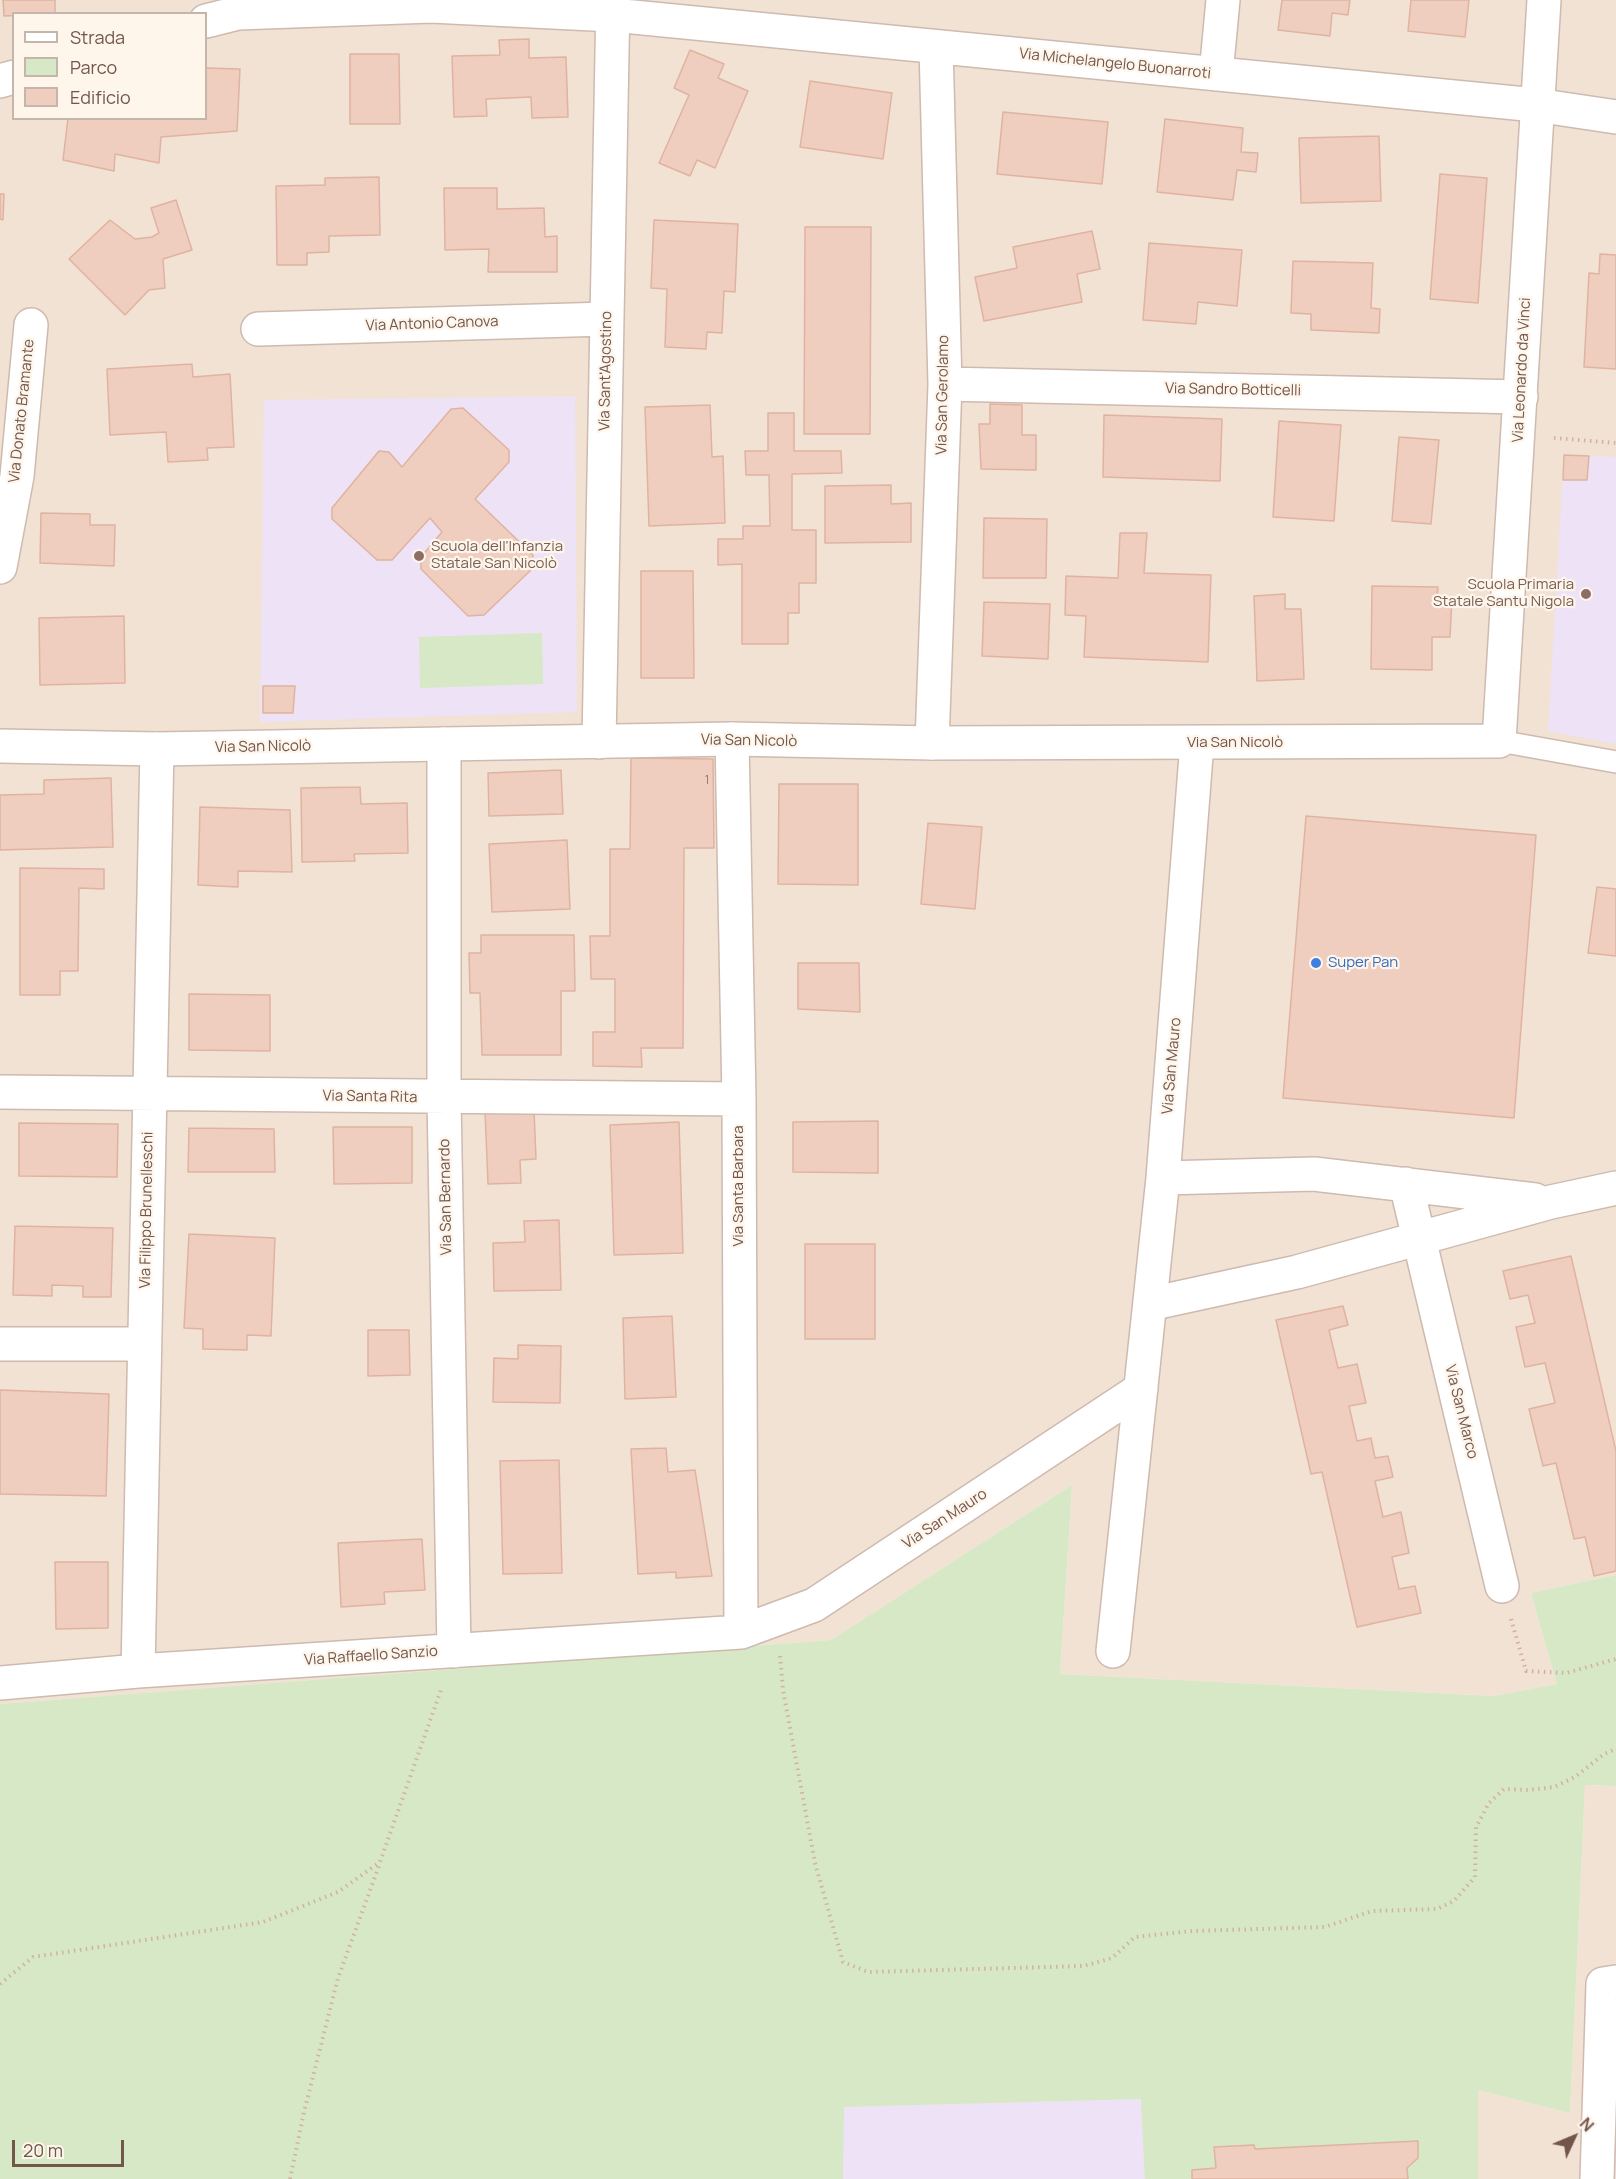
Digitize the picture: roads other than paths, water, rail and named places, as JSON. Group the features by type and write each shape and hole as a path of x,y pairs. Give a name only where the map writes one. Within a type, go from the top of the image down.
{"street":[{"path":"1216,74 1223,0"},
{"name":"Via Leonardo da Vinci","path":"1499,741 1544,0"},
{"name":"Via Michelangelo Buonarroti","path":"207,21 238,13 430,6 613,7 936,47 1536,105 1616,117"},
{"name":"Via Sant'Agostino","path":"599,742 613,7"},
{"name":"Via San Gerolamo","path":"932,743 945,384 936,47"},
{"name":"Via Antonio Canova","path":"258,329 607,319"},
{"name":"Via Donato Bramante","path":"0,567 17,476 31,325"},
{"name":"Via Sandro Botticelli","path":"945,384 1521,396"},
{"name":"Via San Nicolò","path":"0,746 157,749 732,739 932,743 1499,741"},
{"name":"Via Santa Barbara","path":"732,739 739,1100 741,1632"},
{"name":"Via San Mauro","path":"1113,1651 1163,1178 1197,743"},
{"name":"Via San Bernardo","path":"444,744 444,1098 454,1651"},
{"name":"Via Filippo Brunelleschi","path":"138,1671 157,749"},
{"name":"Via Santa Rita","path":"0,1092 739,1100"},
{"path":"1163,1178 1314,1174 1551,1202"},
{"name":"Via San Marco","path":"1406,1184 1503,1586"},
{"path":"1150,1304 1297,1272 1551,1202 1616,1188"},
{"path":"0,1344 144,1344"},
{"name":"Via San Mauro","path":"741,1632 814,1605 1141,1389"},
{"name":"Via Raffaello Sanzio","path":"0,1683 138,1671 741,1632"},
{"path":"1597,2179 1610,1983"}],"lane":[{"path":"1499,741 1616,762"}],"place":[{"name":"Scuola dell'Infanzia Statale San Nicolò","path":"419,556"},
{"name":"Scuola Primaria Statale Santu Nigola","path":"1586,594"},
{"name":"Super Pan","path":"1316,963"}]}
